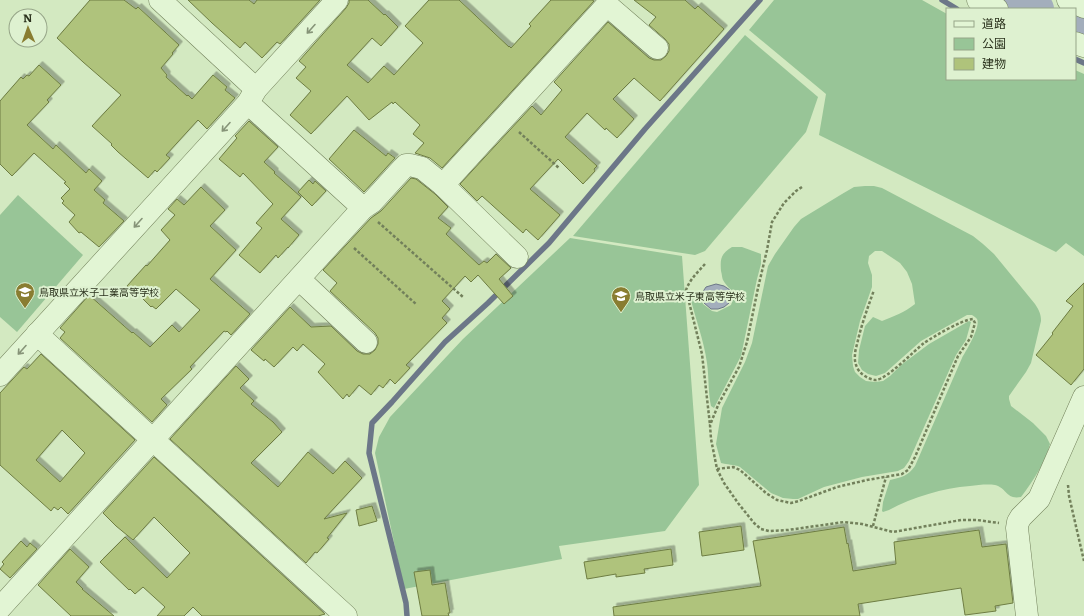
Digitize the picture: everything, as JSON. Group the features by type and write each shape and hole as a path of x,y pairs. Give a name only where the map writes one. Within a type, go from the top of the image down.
{"street":[{"path":"160,0 252,96 363,208"},
{"path":"0,375 337,0"},
{"path":"978,0 995,8"},
{"path":"1068,0 1084,7"},
{"path":"444,186 604,2 657,48"},
{"path":"0,608 150,442 154,440 339,234 363,208 372,202 406,165 422,168 444,186 517,257"},
{"path":"299,279 366,342"},
{"path":"37,334 346,616"},
{"path":"1027,616 1017,528 1018,522 1021,516 1039,500 1084,397"}],"path":[{"path":"504,118 558,168"},
{"path":"710,425 719,403 739,367 747,342 772,222 784,203 802,187"},
{"path":"363,208 463,297"},
{"path":"339,234 417,305"},
{"path":"705,264 691,279 686,290 702,354 711,439 717,469 724,483 738,503 754,523 761,529 769,531 788,530 844,522 873,526 893,532 946,522 970,520 1003,523 1017,528"},
{"path":"717,469 733,467 740,470 777,500 791,503 837,487 902,474 908,470 958,356 971,337 975,322 973,319 968,319 924,344 886,376 877,380 868,378 860,373 856,364 855,354 863,321 874,290"},
{"path":"873,526 886,477"},
{"path":"1067,483 1084,561"}],"green space":[{"path":"774,0 922,0 946,13 946,80 1076,80 1076,70 1084,74 1084,256 1066,243 1056,252 819,135 826,94 749,30"},
{"path":"745,35 818,97 806,132 705,251 695,255 573,236"},
{"path":"865,186 882,188 973,236 994,254 1039,310 1041,321 1031,363 1009,396 1009,399 1011,406 1033,423 1046,436 1050,444 1038,472 1021,497 1012,497 999,486 976,485 928,494 889,510 882,511 883,502 890,480 904,476 915,466 962,358 970,345 978,323 977,319 972,315 967,315 921,341 885,373 876,376 868,374 862,370 858,363 859,350 865,326 873,317 882,321 903,312 915,304 912,284 907,272 900,263 882,251 875,251 869,256 868,263 872,275 872,287 860,321 852,355 855,372 860,377 866,381 883,381 929,344 969,321 971,322 966,340 956,355 909,461 904,468 898,471 862,477 824,487 798,499 793,499 783,498 771,493 740,467 721,463 716,444 722,408 745,362 752,343 768,266 801,219 854,187"},
{"name":"鳥取県立米子工業高等学校","path":"18,195 83,255 17,332 0,317 0,215"},
{"path":"570,238 682,256 699,485 665,531 559,546 562,559 404,589 375,453 379,437 390,417 463,339"},
{"path":"732,247 742,247 761,254 761,264 741,356 714,408 711,406 710,401 706,354 690,292 697,291 703,304 712,311 717,312 731,305 733,293 725,284 723,279 721,263 723,254"}],"water":[{"path":"716,284 724,286 730,290 732,297 729,303 724,307 711,309 704,303 702,293 706,287"}],"building":[{"path":"90,0 124,0 136,9 138,7 179,45 161,68 167,75 166,77 187,96 188,95 192,99 213,75 227,87 225,90 235,98 207,129 198,120 166,155 170,158 157,172 155,170 148,178 118,152 111,145 112,144 92,126 121,95 57,38"},
{"path":"188,0 249,0 254,4 257,0 320,0 280,44 277,42 262,58 245,42 240,48"},
{"path":"349,0 368,0 398,27 381,46 372,38 347,65 368,83 384,66 394,75 423,43 405,26 429,0 459,0 511,48 531,26 529,24 551,0 594,1 442,168 430,158 415,153 424,143 413,134 420,125 395,102 393,104 392,102 369,120 347,96 311,134 290,115 311,91 296,78 306,67 299,61 346,8"},
{"path":"634,0 685,0 695,9 698,6 724,29 660,101 634,78 613,99 634,119 617,138 606,128 605,130 587,113 565,137 597,166 594,169 595,171 583,184 558,159 530,189 560,215 538,240 526,229 523,233 482,196 477,201 460,184 532,106 541,115 562,90 554,82 608,22 649,58 661,60 666,56 669,51 669,44 649,25 656,17"},
{"path":"39,65 61,85 47,100 49,102 27,125 53,149 56,145 86,173 89,169 102,181 94,190 105,200 103,203 124,221 99,247 81,232 79,233 69,222 75,215 62,203 64,201 61,198 70,189 64,183 66,182 34,153 12,176 0,164 0,101 21,77 23,79 27,75 29,76"},
{"path":"249,121 278,147 264,162 301,197 281,219 299,235 278,258 276,255 260,273 239,255 262,228 256,223 273,204 243,173 240,177 219,159 237,138 235,136"},
{"path":"354,130 386,156 388,153 395,158 364,192 329,159"},
{"path":"411,178 416,179 435,194 448,207 438,218 451,228 446,234 479,265 484,261 487,263 496,254 511,268 499,279 513,296 504,304 478,275 471,282 465,276 442,301 450,309 442,318 447,323 406,365 410,368 395,384 390,379 383,388 379,385 371,395 359,385 349,397 347,394 343,399 318,372 325,364 303,344 297,351 293,347 274,367 251,350 290,307 311,327 331,326 357,351 363,354 370,354 375,350 378,344 378,338 375,333 330,291 337,283 323,270 371,218 381,211"},
{"path":"309,180 313,184 315,181 326,191 312,206 298,192"},
{"path":"201,187 225,210 210,226 236,250 210,279 250,314 231,335 227,331 224,331 190,367 192,369 161,399 167,405 152,422 60,338 65,332 60,328 89,295 150,347 172,325 179,332 200,310 176,289 156,309 152,306 151,307 138,294 137,296 127,286 170,240 161,230 175,215 168,209 177,199 184,205"},
{"path":"1084,283 1084,369 1071,385 1036,355 1073,306 1066,301"},
{"path":"41,354 135,440 68,514 61,507 58,510 54,507 51,511 0,465 0,393 24,367 27,369","holes":["62,430 85,453 60,482 36,460"]},
{"path":"236,366 249,379 240,388 254,401 251,404 273,422 282,432 251,463 278,487 308,452 333,474 345,461 362,478 324,519 347,513 327,538 329,539 306,563 170,439"},
{"path":"154,457 325,614 318,616 202,616 193,607 184,616 157,616 165,607 143,587 135,594 130,589 129,590 100,562 125,537 167,578 190,553 154,517 133,540 103,513"},
{"path":"372,506 377,521 359,526 356,510"},
{"path":"741,526 744,550 702,556 699,532"},
{"path":"844,527 853,571 896,564 894,542 979,530 982,547 1006,544 1013,603 995,606 996,611 965,615 961,588 858,604 860,616 614,616 613,607 761,586 753,541"},
{"path":"21,541 27,547 30,543 37,549 10,578 0,569 4,564 2,562"},
{"path":"70,549 89,567 76,582 82,589 114,616 71,616 38,585"},
{"path":"671,549 673,565 644,569 645,573 616,577 616,574 587,579 584,562"},
{"path":"430,570 432,585 445,583 450,613 448,613 449,616 422,616 414,572"}],"waterway":[{"path":"407,616 406,603 369,453 372,423 445,342 488,303 549,243 645,129 760,0"},
{"path":"942,0 955,8"},
{"path":"1015,0 1035,8"},
{"path":"1076,25 1084,28"},
{"path":"1076,59 1084,63"}],"place":[{"name":"鳥取県立米子工業高等学校","path":"25,309"},
{"name":"鳥取県立米子東高等学校","path":"621,313"}]}
